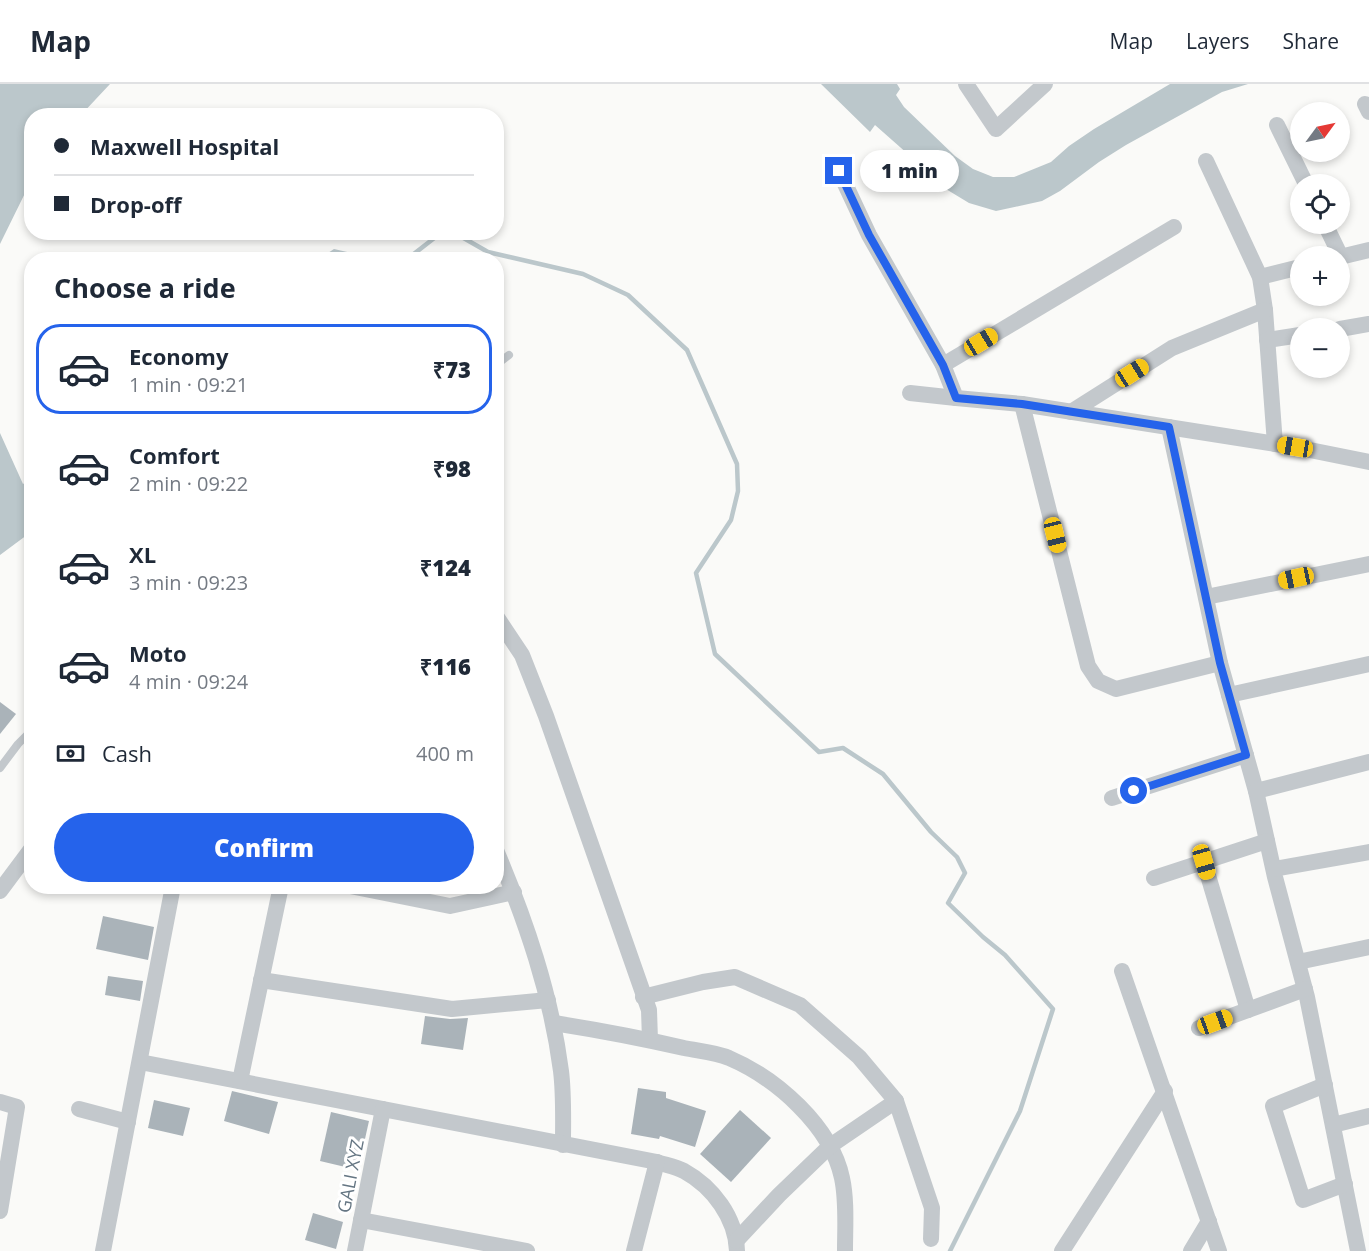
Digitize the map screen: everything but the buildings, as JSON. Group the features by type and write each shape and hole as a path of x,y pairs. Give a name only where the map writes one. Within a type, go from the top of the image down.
{"street":[{"path":"966,84 996,129 1045,84"},
{"path":"1277,125 1301,174"},
{"path":"1206,161 1260,277 1265,309 1275,444"},
{"path":"839,171 869,235 943,365 956,398"},
{"path":"943,365 1174,227"},
{"path":"1350,255 1369,250"},
{"path":"1260,277 1290,270"},
{"path":"1071,412 1172,348 1265,309"},
{"path":"1350,327 1369,324"},
{"path":"1267,340 1290,337"},
{"path":"910,393 1022,404 1275,444 1369,462"},
{"path":"1022,404 1088,666 1098,681 1116,689 1220,663"},
{"path":"1169,427 1220,663 1256,791 1305,989 1358,1251"},
{"path":"1206,597 1369,564"},
{"path":"504,628 522,655 546,716 649,1010 650,1040"},
{"path":"1229,695 1369,664"},
{"path":"1112,798 1246,755"},
{"path":"1256,791 1369,762"},
{"path":"1154,879 1267,841"},
{"path":"1274,869 1369,852"},
{"path":"0,891 24,859"},
{"path":"1204,862 1248,1010"},
{"path":"504,869 520,908 554,1023 561,1073 564,1144"},
{"path":"390,894 450,906 514,892"},
{"path":"103,1251 172,894"},
{"path":"240,1081 279,894"},
{"path":"1298,962 1369,946"},
{"path":"1122,971 1219,1251"},
{"path":"643,997 703,982 735,977 800,1005 859,1057 896,1101 932,1208 932,1239"},
{"path":"261,980 452,1009 548,1000"},
{"path":"1199,1028 1305,989"},
{"path":"554,1023 728,1057 775,1085 813,1121 830,1146 842,1177 845,1251"},
{"path":"141,1062 657,1162 684,1171 710,1191 723,1206 734,1229 736,1246"},
{"path":"1325,1085 1273,1106 1303,1200 1345,1184"},
{"path":"1062,1251 1165,1091"},
{"path":"736,1246 778,1196 830,1146 896,1101"},
{"path":"0,1102 17,1107 0,1211"},
{"path":"79,1109 128,1122"},
{"name":"GALI XYZ","path":"355,1251 383,1109"},
{"path":"1333,1125 1369,1116"},
{"path":"634,1251 657,1162"},
{"path":"361,1220 463,1245 526,1251"},
{"path":"1191,1251 1209,1221"}],"lane":[{"path":"504,359 509,355"},
{"path":"0,768 24,738"}],"shaded area":[{"path":"0,84 110,84 88,108 24,108 24,195 0,244"},
{"path":"821,84 897,84 900,89 896,95 904,107 955,156 973,169 993,177 1014,177 1051,162 1094,129 1170,84 1248,84 1222,92 1126,145 1042,201 996,211 969,203 931,180 909,155 875,125 870,132"},
{"path":"334,249 347,252 330,252"},
{"path":"0,433 24,483 24,537 0,555"}],"waterway":[{"path":"416,252 432,240"},
{"path":"467,240 488,252"},
{"path":"504,256 583,274 628,295 687,350 737,464 738,491 731,520 696,573 715,654 819,752 843,748 883,774 931,832 957,857 965,873 948,903 1005,955 1053,1009 1020,1111 950,1251"}],"route":[{"path":"839,171 869,235 943,365 956,398 1022,404 1169,427 1220,663 1246,755 1134,791"}]}
